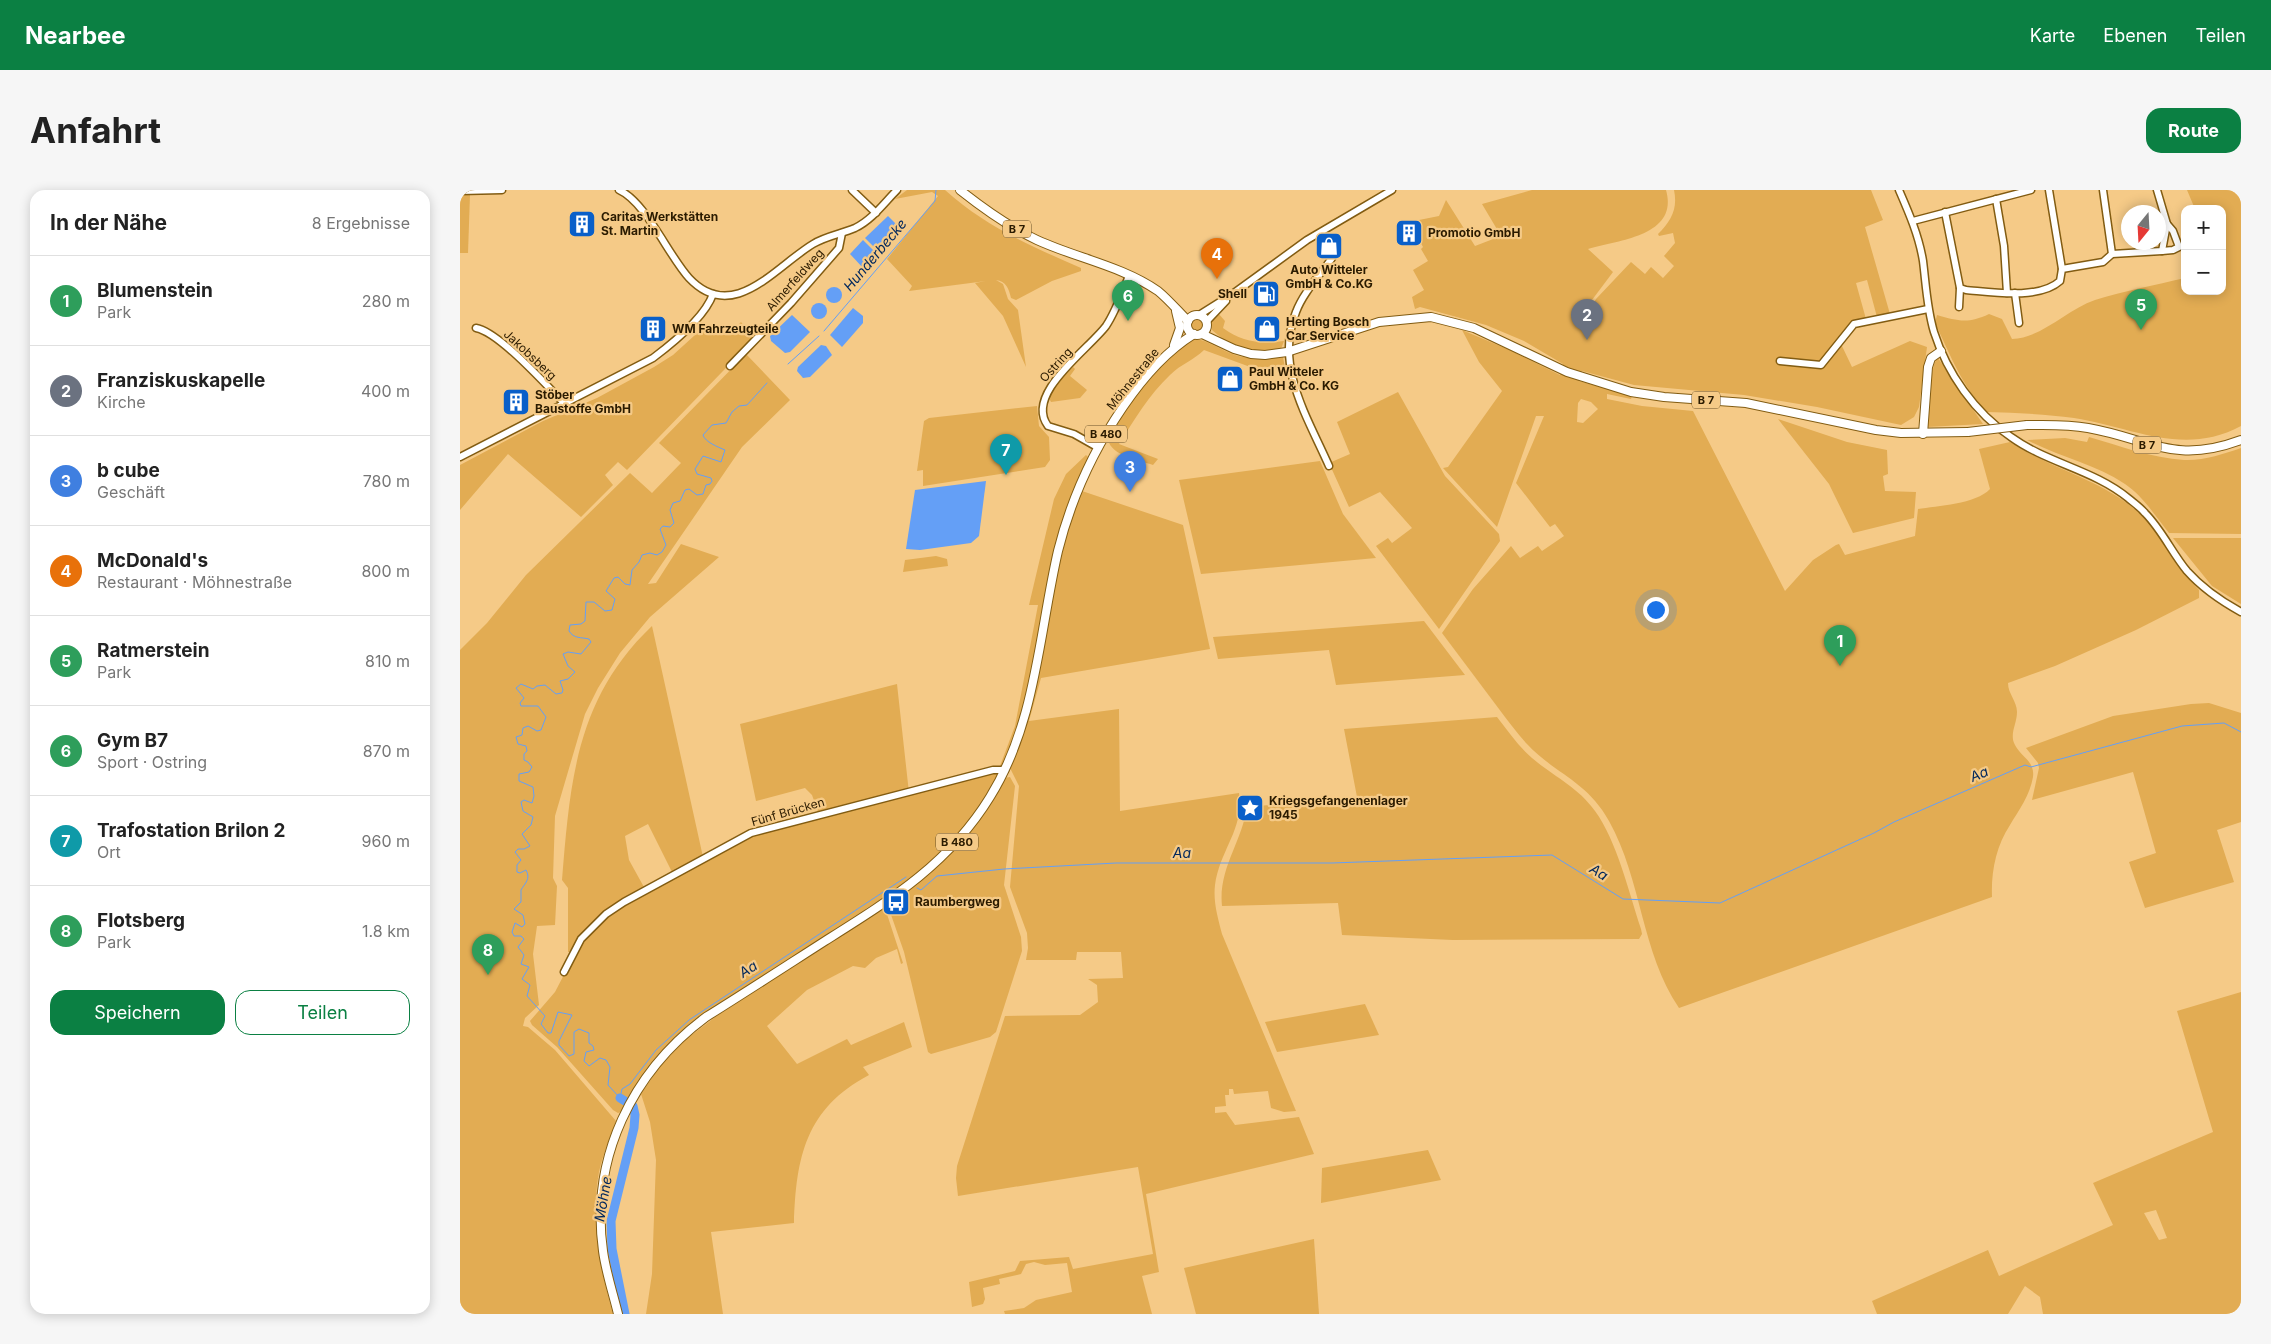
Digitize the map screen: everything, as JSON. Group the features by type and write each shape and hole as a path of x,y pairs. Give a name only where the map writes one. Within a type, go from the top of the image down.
{"main road":[{"name":"B 7","path":"960,190 1012,227 1036,240 1129,276 1198,315 1202,330"},
{"name":"B 7","path":"1158,292 1173,305 1188,325 1202,330 1242,352 1258,355 1287,352 1379,322 1432,317 1474,328 1568,372 1588,380 1631,392 1664,397 1746,403 1876,430 1923,434 2053,424 2090,428 2152,447 2185,452 2200,451 2241,440"},
{"path":"1171,351 1180,328 1173,305"},
{"path":"1188,325 1198,315"},
{"name":"B 480","path":"1178,344 1188,325"},
{"name":"B 480","path":"1171,351 1178,344 1202,330"},
{"name":"Möhnestraße","path":"1004,770 1021,729 1029,700 1064,530 1084,475 1097,447 1128,400 1171,351"},
{"path":"1923,434 1928,367 1931,358 1941,352"},
{"name":"B 480","path":"618,1314 604,1261 601,1210 603,1185 610,1147 633,1096 668,1049 694,1026 885,903 932,867 957,842 982,810 1004,770"}],"street":[{"path":"460,191 502,190"},
{"path":"619,190 634,201 689,278 698,286 713,294 734,295 751,289 766,280 814,243 857,227 876,213 897,190"},
{"path":"852,190 876,213"},
{"path":"1198,315 1234,293 1307,240 1392,190"},
{"path":"1899,190 1913,221 1923,260 1928,309 1941,352 1963,390 1992,422 2010,437 2034,452 2102,482 2123,494 2145,513 2187,571 2208,591 2241,612"},
{"path":"1913,221 2031,190"},
{"path":"1960,288 2016,293 2055,286 2060,282 2062,269 2049,190"},
{"path":"2103,190 2112,254"},
{"path":"2062,269 2103,262 2112,254 2173,250 2179,247 2173,231 2167,224 2157,190"},
{"path":"1996,199 2004,246 2007,293"},
{"path":"1945,212 1960,288 1960,308"},
{"path":"2162,251 2167,224"},
{"name":"Almerfeldweg","path":"730,366 791,303 838,248 842,233"},
{"path":"1329,466 1295,389 1287,352 1297,310 1332,258"},
{"name":"Ostring","path":"1097,447 1074,434 1048,426 1043,418 1042,404 1049,389 1107,324 1129,276"},
{"path":"1202,330 1234,293"},
{"path":"2016,293 2020,323"},
{"path":"460,458 659,354 709,306 713,294"},
{"path":"1780,361 1821,365 1854,324 1928,309"},
{"name":"Jakobsberg","path":"476,328 488,332 501,342 564,403"},
{"name":"Fünf Brücken","path":"564,972 581,939 606,914 624,902 751,834 993,770 1004,770"}],"shaded area":[{"path":"907,190 945,190 977,215 1010,235 1081,268 1081,271 1052,281 1016,300 1011,298 1005,284 996,280 1003,284 1008,299 1018,310 1026,367 1003,316 975,283 986,281 909,291 912,286 887,259 938,196 932,192 895,199"},
{"path":"1532,190 1666,190 1668,205 1664,217 1655,227 1630,239 1588,249 1613,272 1580,316 1583,321 1596,299 1631,262 1645,274 1651,267 1663,278 1674,266 1664,256 1675,243 1673,233 1659,236 1658,234 1667,224 1674,209 1674,190 1871,190 1883,220 1865,227 1890,314 1877,317 1867,280 1856,283 1866,319 1853,322 1841,344 1852,367 1910,341 1927,347 1919,407 1914,417 1901,425 1817,407 1744,395 1634,385 1582,371 1579,381 1632,396 1631,399 1607,394 1607,399 1642,406 1693,411 1785,591 1813,560 1836,545 1839,544 1845,555 1915,536 1918,509 1956,504 1984,494 1990,489 1979,449 2010,442 2026,452 2110,492 2126,502 2149,523 2199,590 2199,598 2136,630 2055,666 2008,683 2017,712 2013,741 2030,763 2033,777 2027,796 2005,833 1998,850 1992,878 1992,897 1679,1008 1666,986 1657,963 1629,867 1609,821 1591,796 1523,740 1442,633 1473,589 1511,546 1520,558 1538,546 1542,551 1564,536 1555,524 1550,527 1516,483 1544,416 1536,416 1497,527 1443,468 1448,467 1502,391 1479,362 1462,330 1505,348 1560,375 1563,364 1524,341 1486,325 1420,307 1415,309 1412,297 1424,290 1413,270 1428,261 1421,249 1423,247 1409,222 1439,216 1446,200 1475,246 1501,236 1482,204","holes":["1581,399 1591,402 1598,409 1583,423 1577,422 1578,403"]},
{"path":"2187,190 2239,190 2241,192 2241,426 2220,435 2199,439 2178,439 2137,433 2074,418 1987,412 1970,392 1957,370 1935,323 1937,315 1951,319 1969,320 1989,314 2002,319 2012,339 2034,334 2095,300 2181,279 2181,295 2226,295 2226,205 2193,205"},
{"path":"460,195 470,195 468,253 460,253"},
{"path":"1218,313 1225,321 1223,328 1230,333 1252,341 1284,341 1281,349 1253,350 1227,342 1212,330 1211,321"},
{"path":"1197,317 1203,319 1205,325 1203,331 1197,333 1191,331 1189,325 1191,319"},
{"path":"741,322 754,339 627,470 618,462 605,475 613,485 581,517 508,454 460,510 460,465 543,421 597,398 654,367 673,355 706,325 730,333"},
{"path":"1194,338 1241,357 1259,359 1283,357 1285,368 1253,368 1204,350 1174,371 1162,383 1142,408 1119,444 1158,459 1153,465 1120,454 1108,440 1115,425 1144,383 1168,359"},
{"path":"746,354 790,400 742,447 648,584 656,583 681,544 719,557 650,617 620,653 598,688 585,714 555,816 553,878 557,886 555,925 537,926 533,954 539,1005 525,1018 523,1026 528,1027 555,1050 616,1121 599,1172 596,1190 596,1226 600,1262 613,1314 460,1314 460,650 487,623 526,575 630,473 652,493 681,463 659,443"},
{"path":"1938,358 1983,424 1927,427 1931,379 1935,362"},
{"path":"1073,367 1075,369 1070,376 1087,390 1080,398 1051,402 1048,396 1051,390"},
{"path":"1398,392 1445,476 1499,534 1500,541 1439,629 1376,546 1388,538 1392,543 1412,528 1380,492 1349,507 1329,463 1350,454 1337,422"},
{"path":"1037,406 1039,426 1049,437 1050,460 1045,467 923,486 923,470 917,471 924,421 929,418"},
{"path":"1778,419 1847,442 1887,450 1888,474 1883,476 1885,491 1916,492 1914,518 1853,533 1829,484"},
{"path":"2089,437 2148,454 2184,460 2206,458 2241,448 2241,534 2169,533 2143,501 2125,484 2102,471 2027,440 2065,438 2087,442"},
{"path":"1086,455 1088,457 1069,503 1045,600 1027,694 1017,732 1003,766 1000,766 1015,726 1038,605 1029,605 1054,499 1066,474"},
{"path":"1320,461 1343,514 1376,558 1201,574 1179,480"},
{"path":"1082,491 1183,525 1210,649 1041,678 1029,721 1119,709 1120,811 1239,793 1240,806 1238,818 1215,885 1216,910 1222,934 1296,1111 1284,1112 1271,1108 1268,1091 1234,1094 1233,1089 1229,1089 1229,1095 1225,1095 1226,1106 1215,1107 1215,1113 1226,1112 1235,1125 1299,1117 1314,1154 1146,1194 1159,1272 1142,1276 1152,1314 1005,1314 1004,1311 1024,1308 1036,1300 1072,1292 1067,1263 1045,1265 1034,1262 1026,1264 1021,1274 999,1279 1000,1284 983,1288 985,1299 983,1304 972,1307 969,1282 1015,1271 1020,1261 1069,1257 1073,1269 1153,1254 1138,1167 958,1196 956,1178 957,1166 1005,1016 1080,1015 1098,1002 1097,985 1088,979 1123,978 1121,952 1077,952 1076,960 1026,960 1028,948 1027,933 1010,887 1019,786 1010,768 1032,705 1059,566 1065,541"},
{"path":"2173,538 2241,538 2241,604 2212,586"},
{"path":"936,556 947,559 948,566 903,572 905,560"},
{"path":"1424,621 1465,675 1336,685 1329,650 1218,659 1213,637"},
{"path":"652,626 703,857 673,874 648,824 625,836 629,860 645,889 621,901 602,914 586,930 571,952 568,952 568,888 562,880 569,809 582,743 592,712 607,682 627,654"},
{"path":"897,684 909,793 998,771 1000,774 975,815 958,837 965,840 997,792 1004,778 1010,777 1015,786 1004,885 1021,937 1022,951 996,1032 990,1037 931,1054 928,1052 904,952 889,909 889,905 905,895 897,891 867,908 852,922 742,991 647,1072 621,1112 618,1113 613,1110 557,1047 530,1021 555,992 581,942 608,915 752,836 830,812 818,812 812,795 805,788 756,801 740,724"},
{"path":"2209,703 2241,713 2241,822 2217,830 2234,882 2145,908 2129,862 2156,853 2133,772 2032,800 2039,768 2038,763 2026,748 2113,716"},
{"path":"1497,717 1527,753 1540,765 1573,788 1588,802 1603,823 1622,868 1641,929 1642,934 1639,939 1453,940 1342,935 1338,903 1222,906 1222,893 1227,868 1247,807 1357,797 1344,729"},
{"path":"885,908 903,963 901,964 897,949 876,958 865,968 853,966 807,990 767,1026 797,1064 847,1039 851,1045 904,1022 912,1047 863,1067 869,1075 848,1088 831,1103 818,1119 802,1156 795,1199 794,1223 711,1232 723,1314 646,1314 652,1274 656,1160 650,1122 641,1094 660,1066 685,1040 718,1015"},
{"path":"2241,992 2241,1314 2043,1314 2040,1297 2025,1286 2008,1314 1877,1314 1872,1301 1988,1250 1999,1276 2113,1225 2093,1183 2213,1132 2177,1011","holes":["2156,1210 2167,1238 2159,1240 2144,1213"]},
{"path":"1365,1004 1379,1035 1277,1052 1265,1022"},
{"path":"1428,1150 1441,1180 1321,1203 1322,1168"},
{"path":"1314,1239 1319,1314 1196,1314 1184,1268"}],"water":[{"path":"888,216 902,230 879,252 865,238"},
{"path":"863,240 877,254 864,269 850,254"},
{"path":"831,287 837,287 842,292 840,301 831,303 826,298 826,292"},
{"path":"816,303 822,303 827,308 825,317 816,319 811,314 811,308"},
{"path":"853,308 863,316 863,323 842,347 830,335"},
{"path":"792,315 810,332 790,352 785,353 771,341 770,336"},
{"path":"821,345 826,346 832,355 810,377 803,378 797,371 798,367"},
{"path":"986,481 979,536 971,543 920,550 906,549 915,490"}],"waterway":[{"name":"Hunderbecke","path":"824,331 935,201 936,190"},
{"name":"Hunderbecke","path":"788,364 819,336"},
{"name":"Hunderbecke","path":"767,383 747,405 739,406 732,412 726,423 712,425 703,435 709,442 725,450 721,462 703,456 695,469 697,474 711,478 712,481 706,485 703,494 697,495 689,489 685,490 680,501 673,503 670,510 674,523 670,527 663,526 660,529 666,545 662,552 657,555 650,553 642,555 632,570 630,585 625,584 618,577 614,578 606,591 615,599 612,610 605,611 594,602 586,602 585,621 581,624 570,625 569,631 573,635 589,639 591,642 581,654 568,652 563,654 568,666 575,672 568,679 560,681 562,693 556,694 545,685 537,686 533,689 521,684 516,688 524,698 520,703 521,706 538,706 546,717 541,730 537,731 528,726 523,728 522,735 516,737 518,744 526,746 527,751 524,754 524,760 532,767 529,772 519,774 519,781 533,787 534,796 532,803 524,800 521,802 523,811 533,817 531,825 522,834 530,846 518,849 515,852 521,860 517,865 517,872 520,873 526,870 528,876 521,890 521,902 514,909 523,915 525,924 522,927 515,923 512,932 514,936 521,936 524,939 518,947 524,955 521,964 529,967 522,979 530,985 527,996 545,1016 541,1024 548,1033 551,1033 558,1012 572,1015 559,1041 559,1045 569,1056 574,1054 574,1032 579,1029 589,1033 589,1043 593,1046 594,1050 586,1052 584,1061 589,1066 600,1058 606,1060 610,1067 608,1085 620,1098 622,1089 630,1084 656,1050 689,1020 906,877"},
{"name":"Aa","path":"917,888 921,890 937,876 1004,869 1116,863 1332,863 1552,855 1623,899 1720,903 1874,833 1894,822 2025,765 2031,767 2182,726 2224,723 2241,732"},
{"name":"Möhne","path":"620,1098 633,1106 635,1115 634,1128 611,1221 612,1249 625,1314"}],"place":[{"name":"Caritas Werkstätten St. Martin","path":"582,224"},
{"name":"Promotio GmbH","path":"1409,233"},
{"name":"Auto Witteler GmbH & Co.KG","path":"1329,246"},
{"name":"McDonald's","path":"1217,279"},
{"name":"Shell","path":"1266,294"},
{"name":"Gym B7","path":"1128,321"},
{"name":"WM Fahrzeugteile","path":"653,329"},
{"name":"Herting Bosch Car Service","path":"1267,329"},
{"name":"Ratmerstein","path":"2141,330"},
{"name":"Franziskuskapelle","path":"1587,340"},
{"name":"Paul Witteler GmbH & Co. KG","path":"1230,379"},
{"name":"Stöber Baustoffe GmbH","path":"516,402"},
{"name":"Trafostation Brilon 2","path":"1006,475"},
{"name":"b cube","path":"1130,492"},
{"name":"Blumenstein","path":"1840,666"},
{"name":"Kriegsgefangenenlager 1945","path":"1250,808"},
{"name":"Raumbergweg","path":"896,902"},
{"name":"Flotsberg","path":"488,975"}]}
